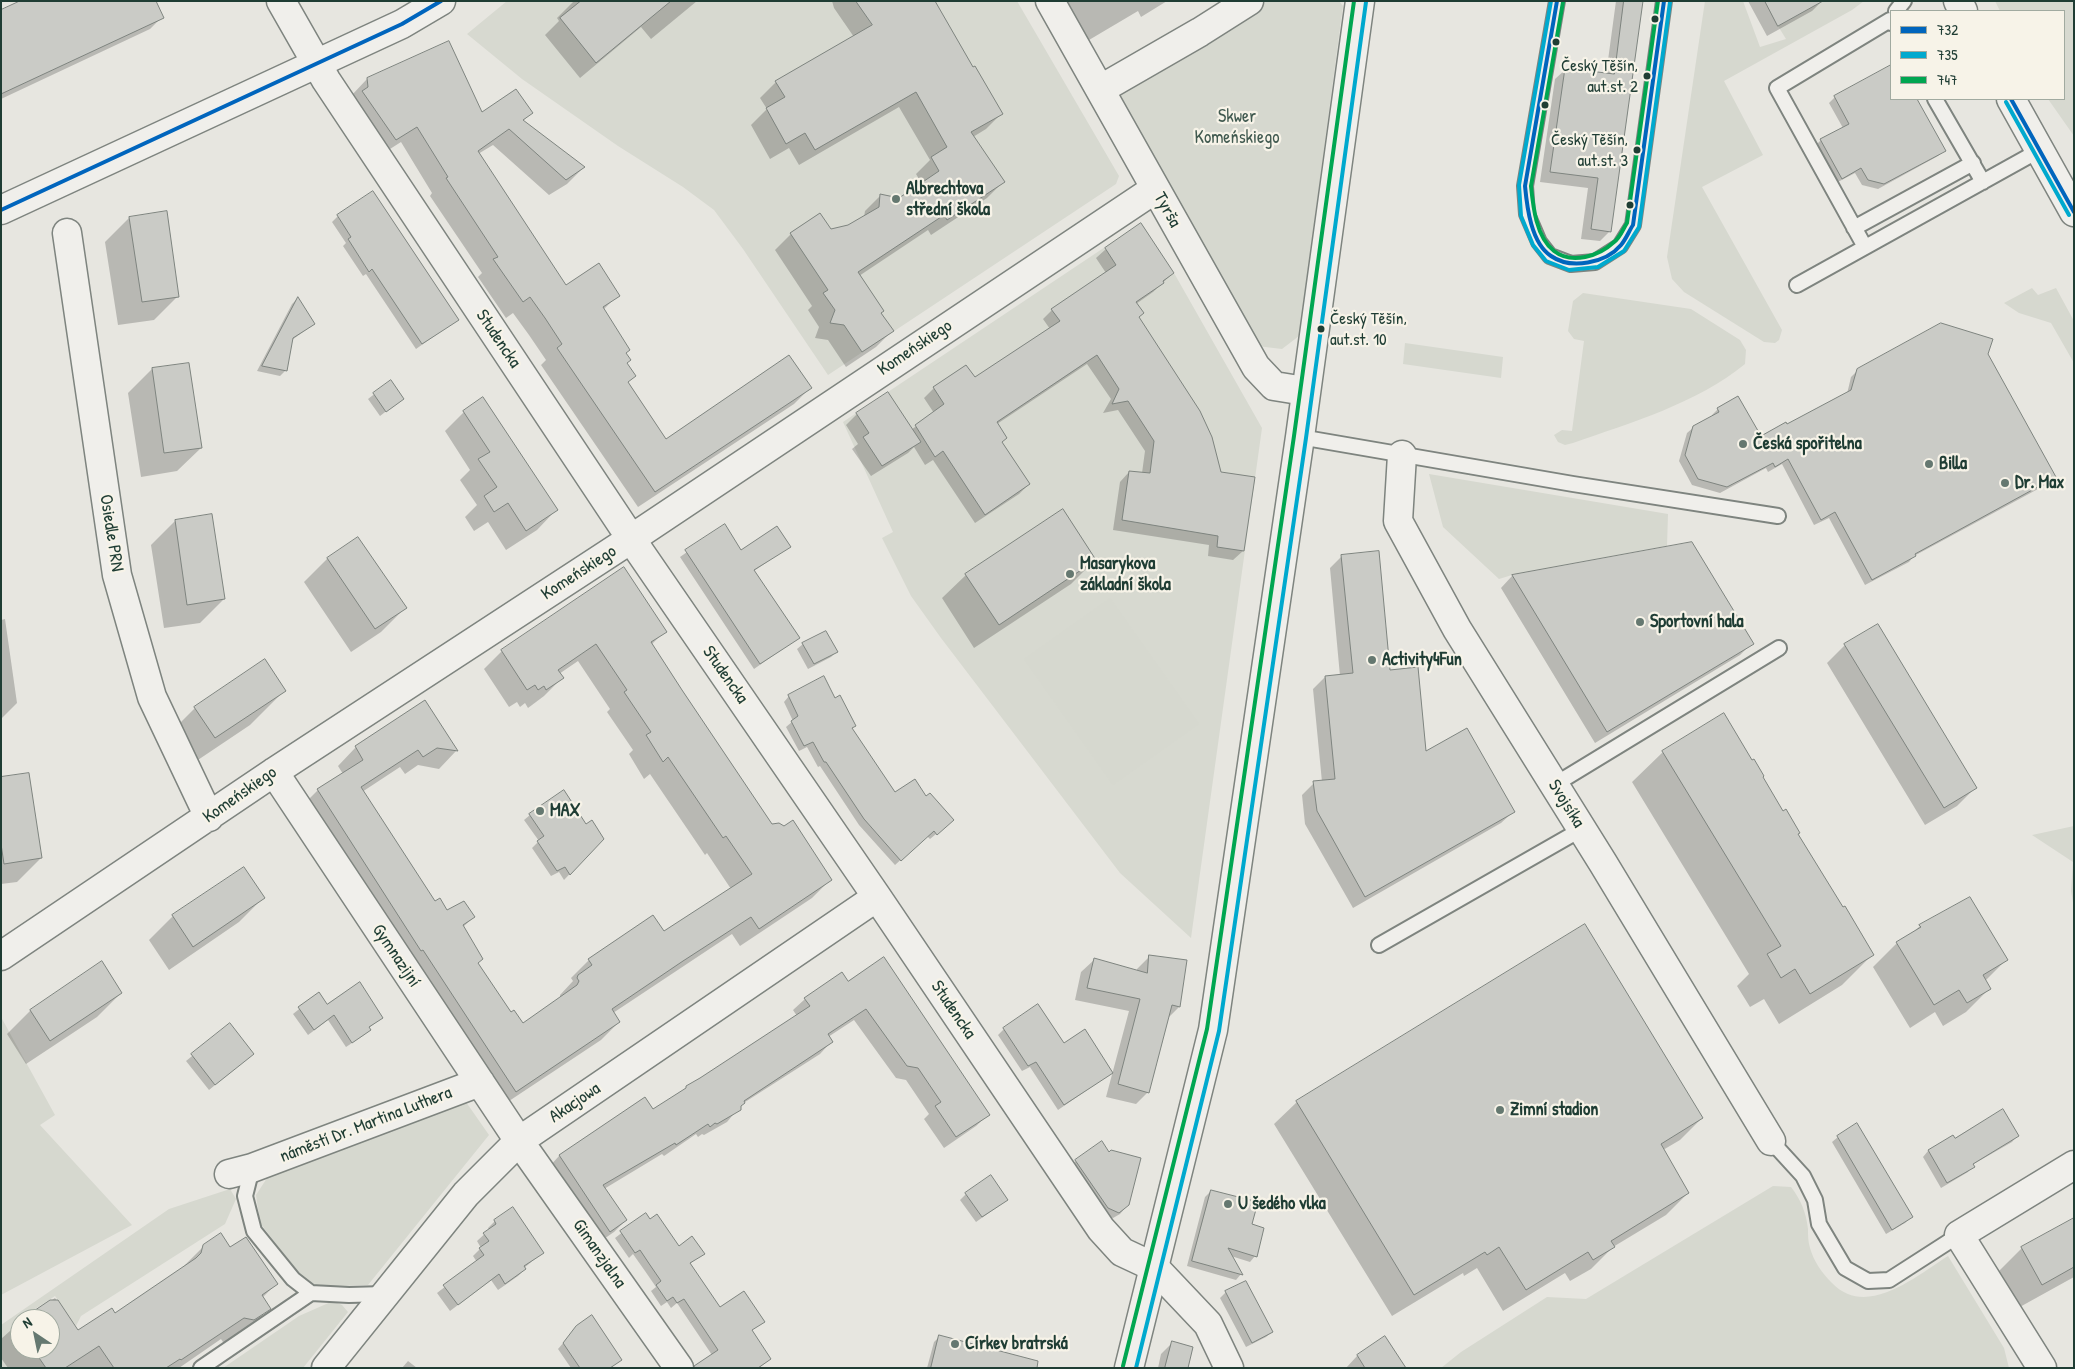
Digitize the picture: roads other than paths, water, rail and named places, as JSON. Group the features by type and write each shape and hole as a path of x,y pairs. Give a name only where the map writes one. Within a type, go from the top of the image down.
{"street":[{"name":"Studencka","path":"281,1 316,63 631,539 877,897 1101,1229 1122,1252 1154,1267"},
{"path":"1,210 402,24 441,1"},
{"name":"Tyrša","path":"1050,1 1256,367 1274,386 1305,391"},
{"path":"1101,90 1249,1"},
{"path":"1129,1368 1213,1030 1300,437 1360,1"},
{"path":"2012,100 2074,212"},
{"name":"Komeńskiego","path":"1,956 274,772 631,539 1155,189"},
{"name":"Osiedle PRN","path":"67,233 117,575 152,697 209,817"},
{"name":"Svojsíka","path":"1402,455 1398,520 1457,629 1582,829 1771,1141"},
{"name":"Gymnazijní","path":"274,772 519,1141"},
{"name":"Akacjowa","path":"326,1368 466,1194 519,1141 877,897"},
{"name":"náměstí Dr. Martina Luthera","path":"241,1170 480,1082"},
{"name":"Gimanzjalna","path":"519,1141 679,1368"},
{"path":"2042,1368 1960,1235 2074,1165"},
{"path":"1154,1267 1208,1324 1229,1368"}],"lane":[{"path":"1557,1 1525,186 1527,214 1539,242 1550,256 1571,264 1595,262 1620,246 1633,225 1664,1"},
{"path":"1865,247 1777,88 1890,19"},
{"path":"1937,100 1984,182"},
{"path":"1797,285 2040,150"},
{"path":"1854,228 1973,163"},
{"path":"1300,437 1778,516"},
{"path":"1554,785 1779,648"},
{"path":"1379,945 1582,829"},
{"path":"1771,1141 1803,1176 1815,1200 1819,1224 1845,1268 1868,1281 1889,1280 1960,1235"},
{"name":"náměstí Dr. Martina Luthera","path":"241,1170 245,1196 254,1231 293,1279 311,1294"},
{"path":"201,1368 311,1294 386,1294"}],"place":[{"name":"Český Těšín, aut.st. 2","path":"1647,76"},
{"name":"Český Těšín, aut.st. 3","path":"1637,150"},
{"name":"Albrechtova střední škola","path":"896,199"},
{"name":"Český Těšín, aut.st. 10","path":"1321,329"},
{"name":"Česká spořitelna","path":"1743,444"},
{"name":"Billa","path":"1929,464"},
{"name":"Dr. Max","path":"2005,483"},
{"name":"Masarykova základní škola","path":"1070,574"},
{"name":"Sportovní hala","path":"1640,622"},
{"name":"Activity4Fun","path":"1372,660"},
{"name":"MAX","path":"540,811"},
{"name":"Zimní stadion","path":"1500,1110"},
{"name":"U šedého vlka","path":"1228,1204"},
{"name":"Církev bratrská","path":"955,1344"}],"park label":[{"name":"Skwer Komeńskiego","path":"1237,127"}]}
